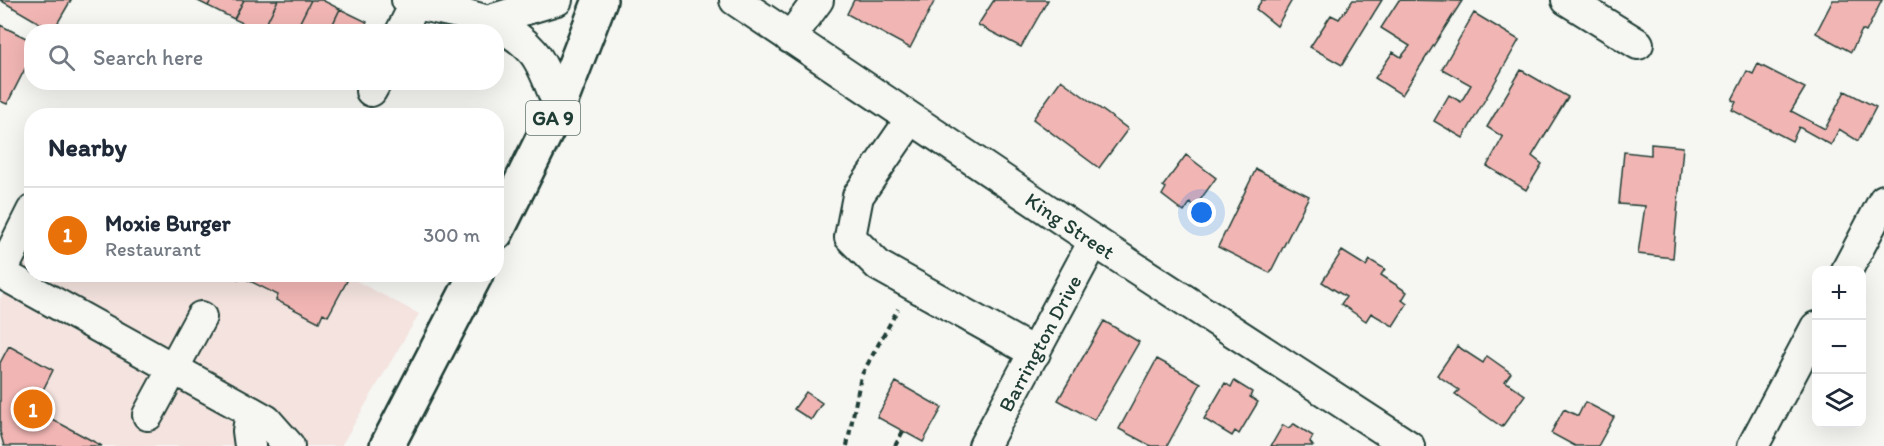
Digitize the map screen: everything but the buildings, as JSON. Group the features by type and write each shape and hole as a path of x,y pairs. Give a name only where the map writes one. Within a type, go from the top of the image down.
{"main road":[{"name":"GA 9","path":"504,217 559,106 600,0"},
{"path":"387,446 472,282"}],"street":[{"path":"490,20 557,0"},
{"name":"King Street","path":"735,0 1094,241 1409,446"},
{"path":"790,38 818,0"},
{"path":"1567,0 1638,44"},
{"path":"404,24 413,1 490,20 496,24"},
{"path":"504,29 533,52 559,106"},
{"path":"911,119 858,196 850,237 879,266 1035,353"},
{"path":"1848,266 1884,200"},
{"path":"24,228 1,273 251,412 276,429 289,446"},
{"name":"Barrington Drive","path":"984,446 1094,241"},
{"path":"148,415 201,317"},
{"path":"1753,446 1812,335"},
{"path":"250,446 248,431 251,412"}],"path":[{"path":"846,446 861,376 912,285"},
{"path":"895,446 903,431"}],"shaded area":[{"path":"24,253 24,282 358,282 419,314 341,446 0,446 0,299"}],"place":[{"name":"Moxie Burger","path":"33,409"}]}
